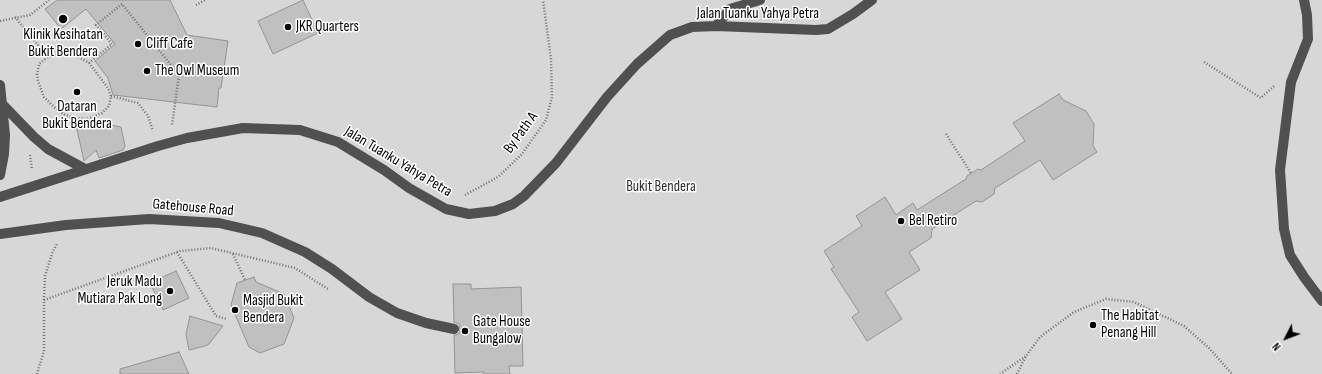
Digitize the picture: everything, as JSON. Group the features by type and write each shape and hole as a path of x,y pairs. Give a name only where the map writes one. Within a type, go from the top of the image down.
{"street":[{"path":"716,26 730,9 760,0"},
{"name":"Jalan Tuanku Yahya Petra","path":"0,197 84,169 187,138 243,128 300,130 338,142 384,170 409,188 446,209 469,214 495,211 513,204 524,196 556,163 617,86 637,64 670,35 692,27 716,26 816,30 828,29 853,14 872,0"},
{"path":"1304,0 1307,15 1308,39 1291,82 1280,170 1284,230 1290,255 1322,301"},
{"path":"0,85 5,134 4,154 0,175"},
{"path":"3,105 34,137 48,149 84,169"},
{"name":"Gatehouse Road","path":"0,234 66,225 149,219 219,223 262,233 305,252 332,269 369,297 397,313 426,323 454,329"}],"path":[{"path":"0,21 30,14 49,0"},
{"path":"196,5 205,0"},
{"name":"By Path A","path":"460,196 468,194 498,177 522,154 546,120 552,96 551,59 543,0"},
{"path":"89,64 112,44 96,25 122,4 178,75 172,126"},
{"path":"15,18 48,57"},
{"path":"64,53 77,56 89,64 108,88 111,96 109,106 102,113 87,119 64,115 54,107 44,97 37,74 39,64 48,57 64,53"},
{"path":"1204,62 1261,98 1277,83"},
{"path":"111,96 138,103 148,116"},
{"path":"946,134 972,173"},
{"path":"33,187 29,146 34,137"},
{"path":"37,374 44,351 45,276 53,251 66,225"},
{"path":"44,300 178,252 211,248 295,268 334,293"},
{"path":"178,252 216,316 226,319"},
{"path":"233,254 245,280"},
{"path":"1017,374 1026,356 1040,337 1074,312 1106,299 1134,302 1184,326 1209,348 1232,374"},
{"path":"1000,374 1026,356"}],"green space":[{"name":"Bukit Bendera","path":"0,0 1322,0 1322,374 0,374"}],"building":[{"path":"57,0 170,0 187,35 228,41 217,107 113,95 108,78 95,61 115,44 86,9 61,29 45,9"},
{"name":"JKR Quarters","path":"303,0 318,33 273,54 258,21"},
{"name":"Bel Retiro","path":"1059,94 1063,100 1086,111 1094,124 1093,146 1097,152 1053,180 1040,160 995,188 994,194 982,202 976,201 932,229 931,238 909,252 920,270 885,292 902,319 867,341 852,317 859,312 831,269 834,267 824,251 862,226 856,216 885,197 896,215 913,203 917,210 966,179 967,176 978,169 981,170 1025,141 1013,123"},
{"path":"89,121 121,127 125,146 123,150 99,158 96,150 84,161 76,125 91,128"},
{"name":"Jeruk Madu Mutiara Pak Long","path":"176,271 189,298 163,310 150,283"},
{"path":"254,277 256,282 284,294 294,318 284,344 260,353 249,347 231,305 237,283"},
{"name":"Gate House Bungalow","path":"453,284 471,284 471,289 521,287 523,366 509,366 510,374 484,374 484,372 455,373 454,335 459,334 460,330 459,324 454,322"},
{"path":"190,316 223,326 209,344 189,350 186,334"},
{"path":"179,352 189,374 120,374 120,369"}],"place":[{"name":"Klinik Kesihatan Bukit Bendera","path":"63,19"},
{"name":"JKR Quarters","path":"288,27"},
{"name":"Cliff Cafe","path":"138,44"},
{"name":"The Owl Museum","path":"147,71"},
{"name":"Dataran Bukit Bendera","path":"77,92"},
{"name":"Bel Retiro","path":"901,221"},
{"name":"Jeruk Madu Mutiara Pak Long","path":"170,291"},
{"name":"Masjid Bukit Bendera","path":"235,310"},
{"name":"The Habitat Penang Hill","path":"1093,325"},
{"name":"Gate House Bungalow","path":"465,331"}]}
